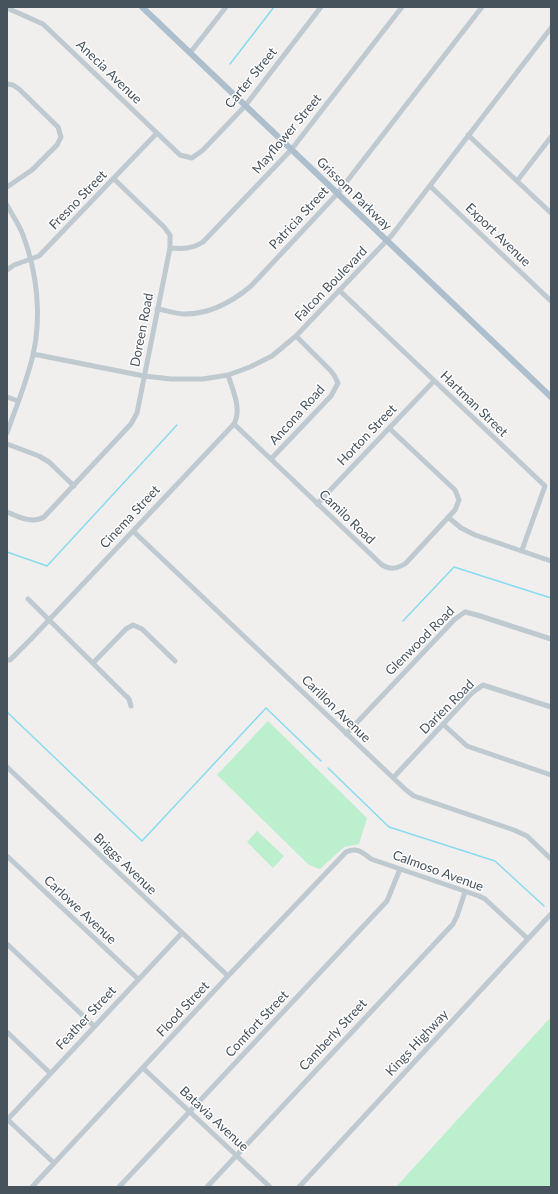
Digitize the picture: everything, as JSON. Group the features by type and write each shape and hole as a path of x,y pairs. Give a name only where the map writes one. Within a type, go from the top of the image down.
{"main road":[{"name":"Grissom Parkway","path":"144,8 386,241 551,397"}],"street":[{"path":"190,53 226,7"},
{"name":"Carter Street","path":"192,158 203,150 245,106 321,7"},
{"name":"Mayflower Street","path":"170,248 187,249 195,247 203,242 291,150 402,7"},
{"name":"Patricia Street","path":"157,309 185,314 205,312 222,306 238,297 251,286 337,194 482,7"},
{"name":"Anecia Avenue","path":"7,8 43,24 180,155 192,158"},
{"name":"Falcon Boulevard","path":"33,354 144,376 171,379 203,379 228,375 250,367 272,356 296,336 386,241 551,28"},
{"path":"7,84 13,85 19,90 58,127 61,137 57,145 32,170 7,187"},
{"name":"Fresno Street","path":"7,270 14,265 39,256 156,133"},
{"path":"468,135 551,213"},
{"path":"517,181 551,137"},
{"name":"Doreen Road","path":"7,512 24,519 37,521 44,517 131,424 137,413 170,248 170,235 164,227 114,178"},
{"name":"Export Avenue","path":"430,186 551,301"},
{"path":"7,205 22,234 30,260 36,287 38,318 33,354 7,433"},
{"name":"Hartman Street","path":"339,290 545,486 522,550"},
{"name":"Ancona Road","path":"271,459 331,396 338,383 334,375 296,336"},
{"path":"228,375 238,410 234,424"},
{"name":"Horton Street","path":"317,504 434,381"},
{"path":"7,396 18,401"},
{"name":"Camilo Road","path":"234,424 382,566 390,569 399,567 406,563 455,510 459,500 455,490 389,428"},
{"name":"Cinema Street","path":"7,660 10,660 49,620 234,424"},
{"path":"7,444 39,456 49,462 74,486"},
{"path":"448,517 461,528 475,535 551,561"},
{"name":"Carillon Avenue","path":"133,531 406,790 414,796 521,833 527,836 551,859"},
{"path":"28,599 129,698 131,706"},
{"name":"Glenwood Road","path":"346,734 455,619 465,612 477,614 551,639"},
{"path":"93,663 126,629 133,625 142,629 175,661"},
{"name":"Darien Road","path":"393,778 444,725 472,693 483,685 551,707"},
{"path":"444,725 467,746 551,774"},
{"name":"Briggs Avenue","path":"7,767 228,976"},
{"name":"Calmoso Avenue","path":"353,849 371,859 485,899 528,939"},
{"name":"Flood Street","path":"32,1187 228,976 346,852 353,849"},
{"name":"Carlowe Avenue","path":"7,856 138,980"},
{"name":"Comfort Street","path":"119,1187 387,901 400,869"},
{"name":"Camberly Street","path":"207,1187 453,924 465,892"},
{"name":"Kings Highway","path":"298,1187 551,914"},
{"name":"Feather Street","path":"7,1119 182,933"},
{"path":"7,944 94,1026"},
{"path":"7,1032 50,1073"},
{"name":"Batavia Avenue","path":"143,1068 270,1187"},
{"path":"7,1119 54,1163"}],"green space":[{"path":"268,721 367,818 359,844 344,847 320,869 309,865 217,775"},
{"path":"257,831 284,856 273,868 247,842"},
{"path":"551,1017 551,1187 396,1187"}],"waterway":[{"path":"230,64 274,7"},
{"path":"7,552 47,566 177,425"},
{"path":"403,621 454,567 551,598"},
{"path":"7,712 142,841 266,708 321,761"},
{"path":"328,768 389,827 495,861 544,906"}]}
